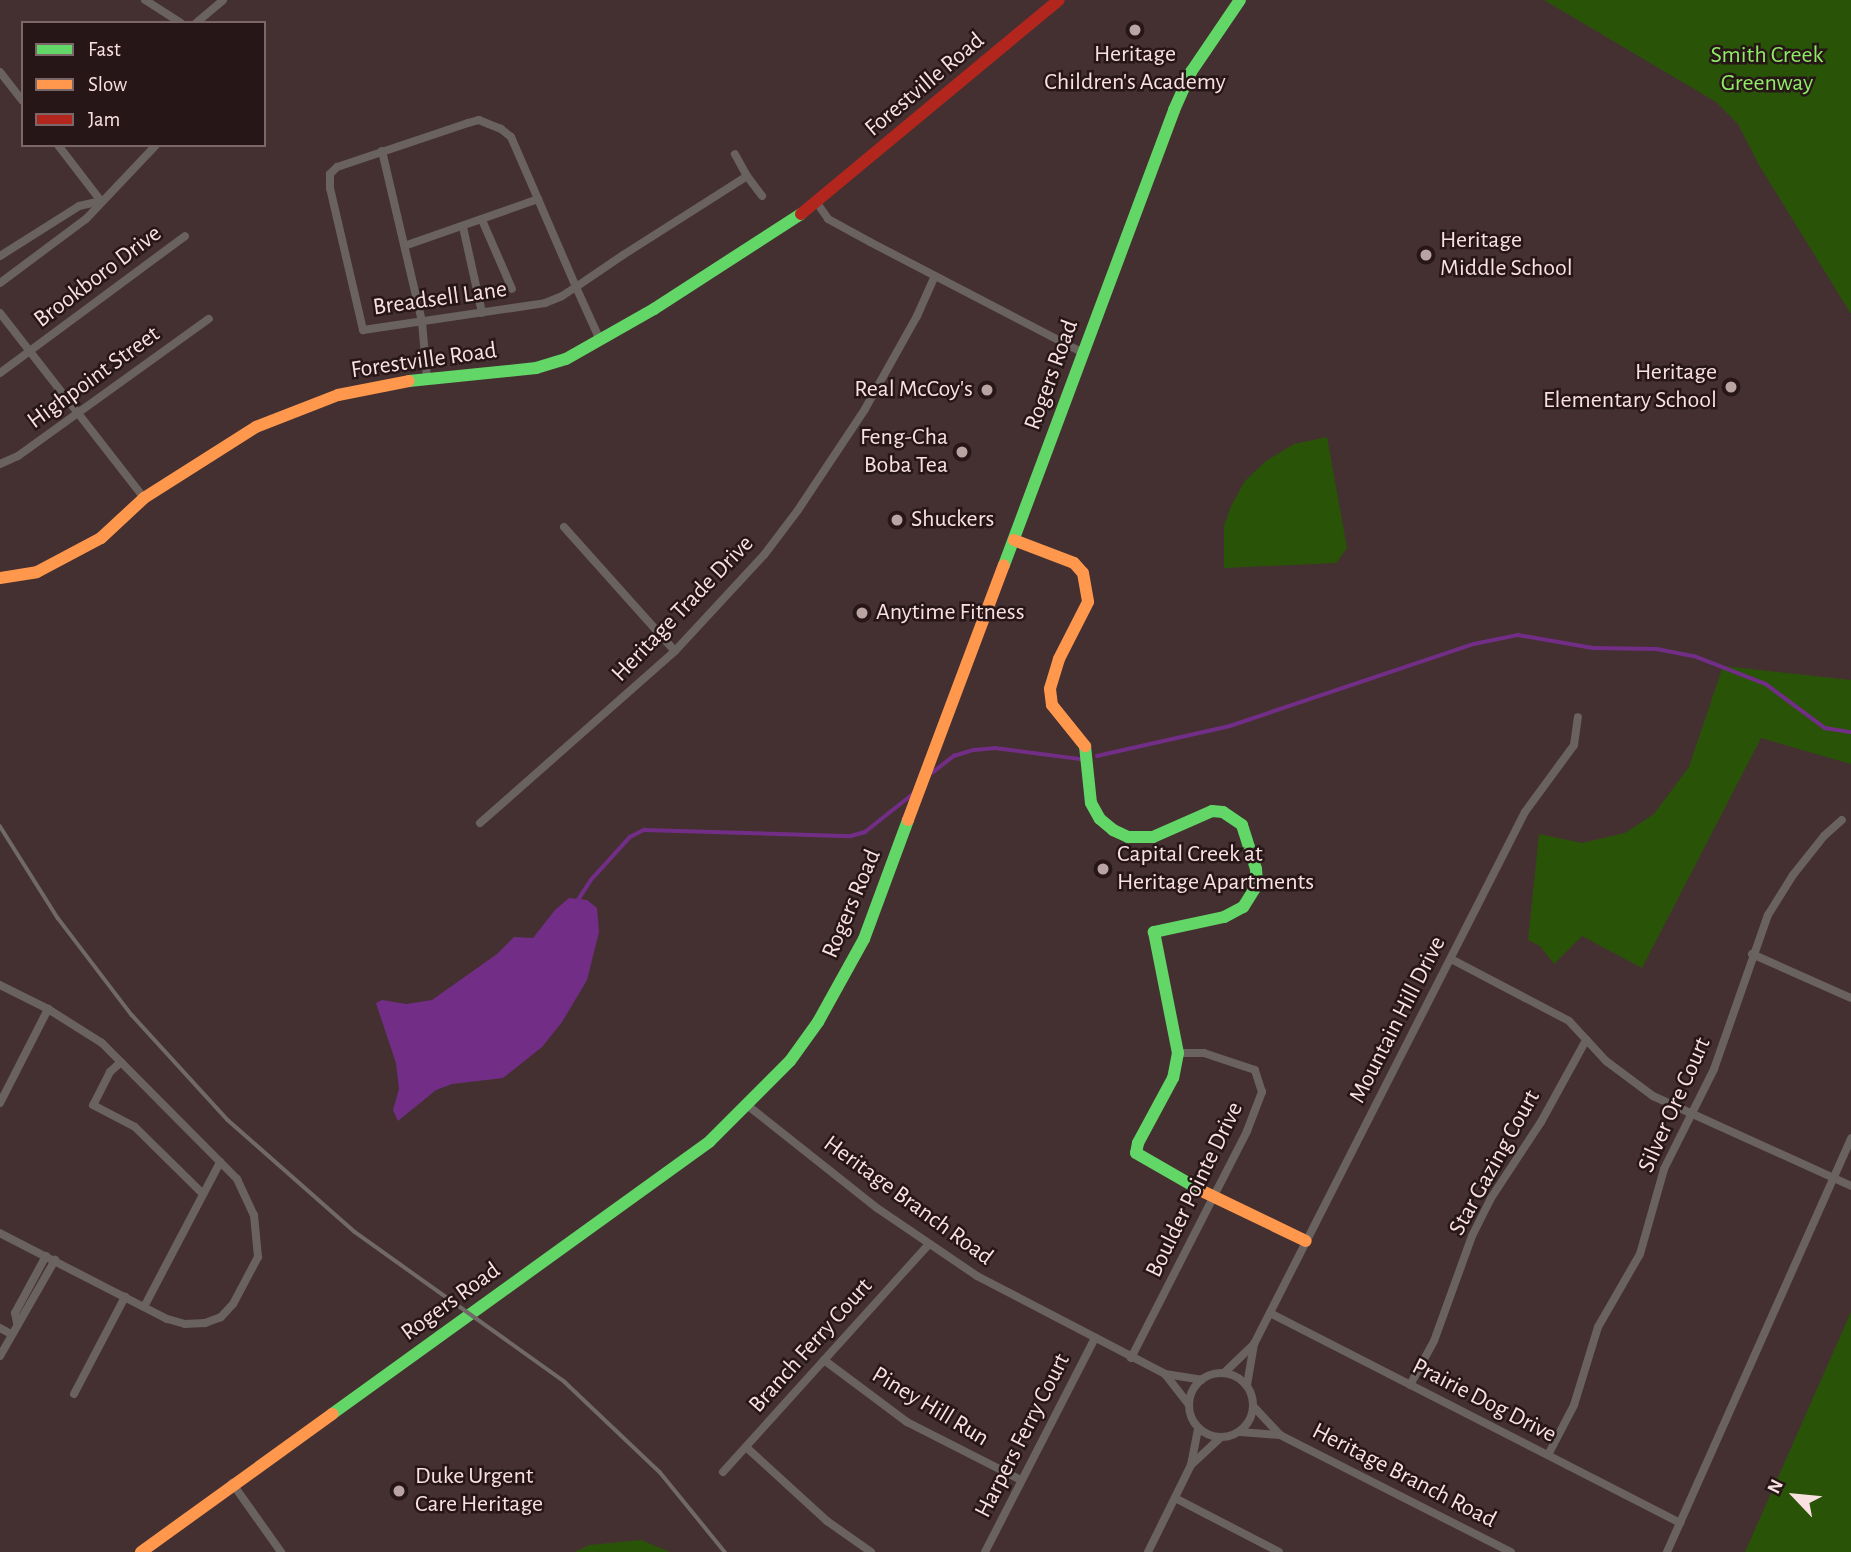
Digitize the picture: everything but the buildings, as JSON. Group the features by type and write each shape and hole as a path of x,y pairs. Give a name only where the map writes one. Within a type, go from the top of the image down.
{"street":[{"path":"145,0 178,21"},
{"path":"198,21 223,0"},
{"name":"Forestville Road","path":"0,578 37,572 64,559 101,538 144,498 256,427 338,395 427,378 536,368 566,359 817,203 1059,0"},
{"name":"Rogers Road","path":"141,1552 232,1483 710,1141 790,1061 818,1023 864,939 1136,208 1185,85 1240,0"},
{"path":"0,72 21,98"},
{"name":"Breadsell Lane","path":"576,287 545,303 363,330 330,188 330,174 337,167 479,120 501,129 511,137 600,340"},
{"path":"60,147 101,201"},
{"path":"0,283 86,219 101,201 136,170 154,147"},
{"path":"382,151 407,245 422,322 427,378"},
{"path":"735,153 762,196"},
{"path":"576,287 747,176"},
{"path":"407,245 538,199"},
{"path":"0,256 79,206 101,201"},
{"path":"817,203 828,219 934,278 1083,353"},
{"path":"482,220 512,289"},
{"path":"463,227 482,313"},
{"name":"Brookboro Drive","path":"0,373 185,236"},
{"name":"Heritage Trade Drive","path":"480,822 675,651 733,591 798,510 865,409 917,316 934,278"},
{"path":"0,313 80,412 144,498"},
{"name":"Highpoint Street","path":"0,464 18,456 209,319"},
{"path":"564,527 675,651"},
{"path":"1014,540 1074,563 1083,573 1088,588 1088,602 1059,659 1050,689 1052,705 1083,741 1088,752 1091,803 1100,819 1112,831 1128,837 1153,836 1170,832 1212,811 1223,812 1242,825 1256,869 1257,885 1243,906 1222,917 1153,932 1178,1053 1173,1078 1138,1143 1136,1153 1178,1179 1306,1241"},
{"name":"Mountain Hill Drive","path":"1247,1385 1254,1344 1525,812 1574,745 1578,717"},
{"name":"Silver Ore Court","path":"1549,1455 1574,1405 1598,1327 1640,1254 1664,1169 1731,1026 1752,954 1768,915 1793,875 1824,836 1842,820"},
{"path":"1752,954 1851,998"},
{"path":"1451,959 1569,1021 1606,1061 1653,1096 1851,1186"},
{"path":"0,985 48,1009 102,1043 220,1162 247,1197 258,1256 233,1304 222,1317 205,1323 186,1324 144,1307 0,1233"},
{"path":"0,1103 48,1009"},
{"name":"Star Gazing Court","path":"1410,1385 1434,1341 1472,1236 1491,1198 1541,1122 1586,1040"},
{"name":"Boulder Pointe Drive","path":"1131,1358 1215,1196 1260,1104 1262,1092 1255,1070 1204,1053 1178,1053"},
{"path":"121,1062 110,1072 93,1105 135,1127 203,1194"},
{"path":"0,1079 10,1084"},
{"name":"Heritage Branch Road","path":"747,1105 928,1245 977,1276 1165,1374 1202,1380"},
{"path":"1667,1552 1851,1138"},
{"path":"144,1307 220,1162"},
{"name":"Branch Ferry Court","path":"723,1472 928,1245"},
{"path":"17,1323 15,1313 46,1256"},
{"path":"0,1356 55,1260"},
{"path":"74,1394 125,1297"},
{"name":"Prairie Dog Drive","path":"1270,1313 1680,1523"},
{"path":"0,1328 11,1334"},
{"name":"Harpers Ferry Court","path":"985,1552 1095,1338"},
{"name":"Mountain Hill Drive","path":"1224,1373 1254,1344"},
{"name":"Piney Hill Run","path":"824,1360 907,1422 1021,1480"},
{"path":"1148,1552 1192,1465 1198,1428 1189,1405 1195,1387 1202,1380 1224,1373 1247,1385 1254,1407 1247,1425 1240,1432 1220,1438 1192,1465"},
{"name":"Heritage Branch Road","path":"1165,1374 1189,1405"},
{"name":"Heritage Branch Road","path":"1254,1407 1280,1435 1511,1552"},
{"path":"1198,1428 1220,1438"},
{"name":"Heritage Branch Road","path":"1240,1432 1280,1435"},
{"path":"746,1447 827,1521 871,1552"},
{"path":"232,1483 281,1552"},
{"path":"1175,1499 1279,1552"}],"green space":[{"name":"Smith Creek Greenway","path":"1544,0 1851,0 1851,314 1759,165 1738,124 1716,102"},
{"path":"1327,437 1347,548 1336,563 1224,568 1224,526 1231,506 1245,481 1266,461 1294,444"},
{"path":"1723,666 1851,680 1851,764 1761,738 1642,968 1582,936 1554,964 1540,946 1528,940 1539,834 1582,843 1625,833 1654,814 1689,767"},
{"path":"1851,1312 1851,1552 1745,1552"},
{"path":"641,1540 670,1552 575,1552 589,1545"}],"shaded area":[{"path":"569,898 587,900 597,908 599,932 587,980 562,1022 542,1047 503,1078 452,1084 436,1090 398,1121 393,1110 399,1089 396,1063 376,1003 382,1000 406,1004 432,1000 497,954 514,937 533,938 555,910"}],"waterway":[{"path":"1097,756 1230,726 1474,644 1518,635 1593,648 1657,649 1694,656 1766,684 1825,728 1851,732"},
{"path":"932,773 954,756 995,748 1080,759"},
{"path":"578,900 591,880 630,837 644,830 851,836 865,832 913,794"}],"railway":[{"path":"0,826 58,918 132,1015 228,1120 355,1232 565,1382 660,1472 725,1552"}],"traffic: fast":[{"path":"1004,565 1174,110 1191,72 1240,0"},
{"path":"409,381 536,368 566,359 654,309 801,214"},
{"path":"1085,746 1091,803 1100,819 1113,830 1128,837 1153,837 1212,811 1223,812 1242,825 1256,869 1257,885 1243,907 1224,917 1154,932 1178,1053 1173,1078 1138,1143 1136,1153 1202,1191"},
{"path":"332,1414 710,1141 790,1061 818,1022 864,939 908,820"}],"traffic: slow":[{"path":"0,578 37,572 101,538 144,498 256,427 338,395 409,381"},
{"path":"1014,540 1074,563 1083,573 1088,602 1059,659 1050,689 1052,705 1085,746"},
{"path":"908,820 1004,565"},
{"path":"1202,1191 1306,1241"},
{"path":"141,1552 332,1414"}],"traffic: jam":[{"path":"801,214 1059,0"}],"place":[{"name":"Heritage Children's Academy","path":"1135,30"},
{"name":"Heritage Middle School","path":"1426,255"},
{"name":"Heritage Elementary School","path":"1731,387"},
{"name":"Real McCoy's","path":"987,390"},
{"name":"Feng-Cha Boba Tea","path":"962,452"},
{"name":"Shuckers","path":"897,520"},
{"name":"Anytime Fitness","path":"862,613"},
{"name":"Capital Creek at Heritage Apartments","path":"1103,869"},
{"name":"Duke Urgent Care Heritage","path":"399,1491"}]}
